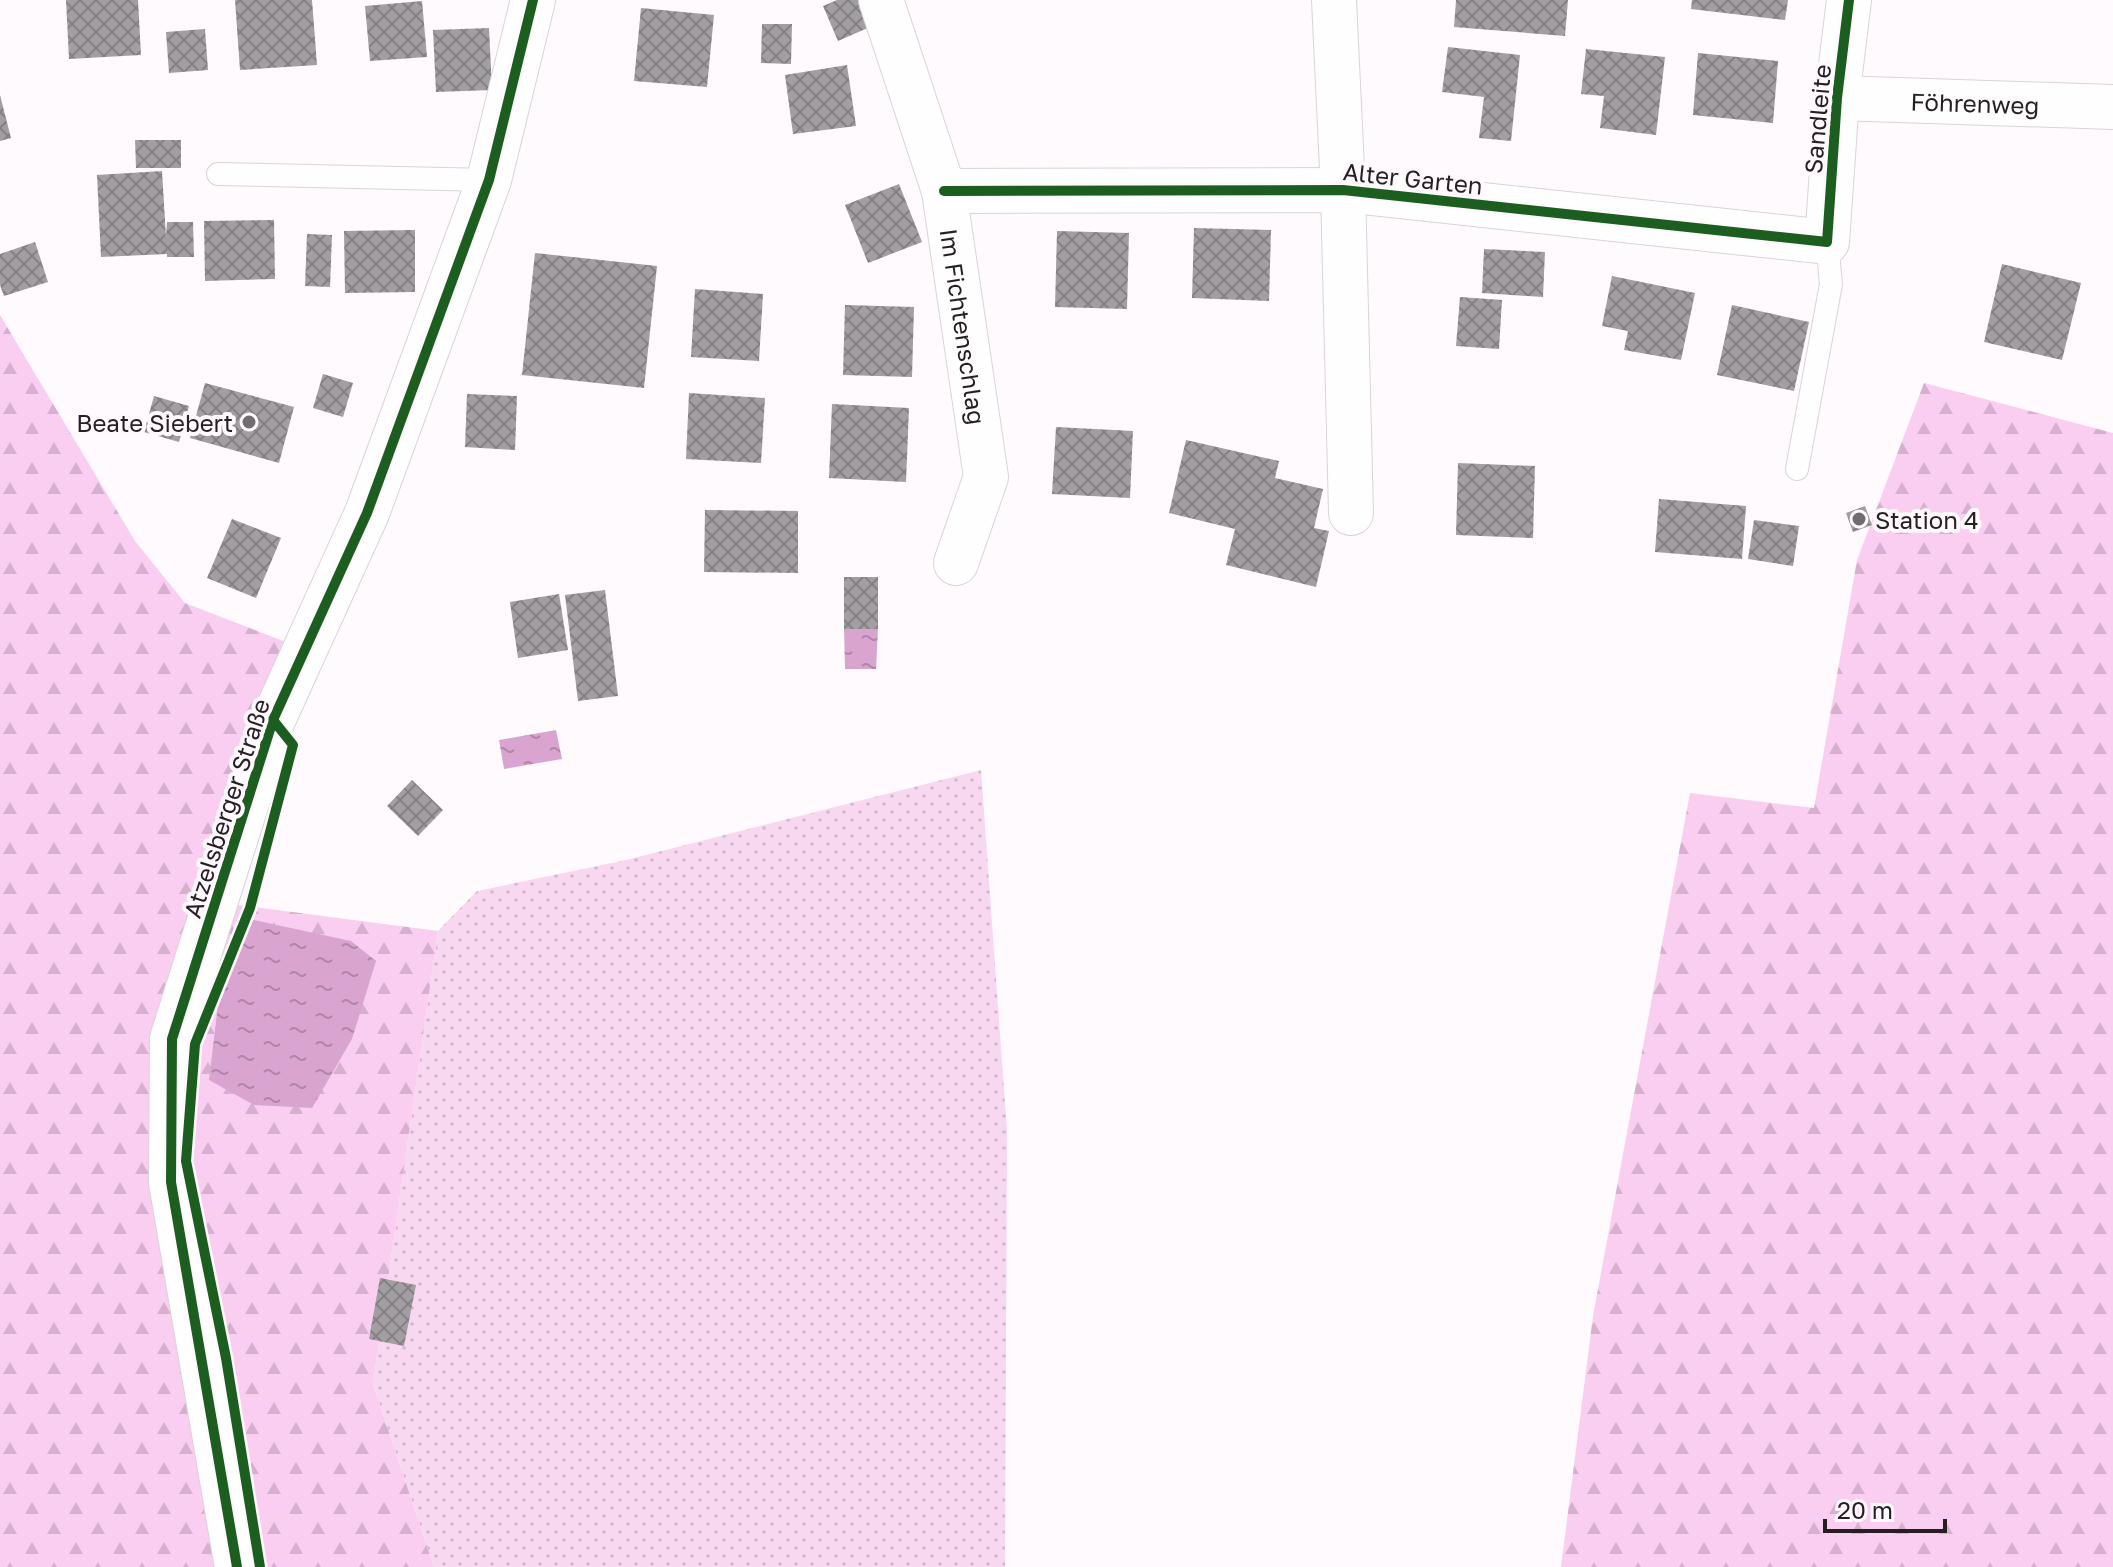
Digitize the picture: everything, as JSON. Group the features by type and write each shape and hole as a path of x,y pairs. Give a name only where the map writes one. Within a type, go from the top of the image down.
{"street":[{"name":"Atzelsberger Straße","path":"237,1567 171,1182 172,1039 273,720 367,513 489,180 533,0"},
{"name":"Im Fichtenschlag","path":"881,0 944,191 986,477 956,563"},
{"path":"1334,0 1343,190"},
{"name":"Sandleite","path":"1827,242 1837,98 1849,0"},
{"name":"Föhrenweg","path":"1837,98 2113,107"},
{"name":"Alter Garten","path":"944,191 1343,190 1827,242"},
{"name":"Alter Garten","path":"1343,190 1351,513"}],"lane":[{"path":"218,174 489,180"},
{"name":"Sandleite","path":"1797,469 1831,284 1827,242"}],"shaded area":[{"path":"981,770 1007,1131 1005,1567 434,1567 373,1384 438,931 477,891 626,860"}],"green space":[{"path":"0,315 135,541 185,603 291,644 209,901 438,931 373,1384 434,1567 0,1567"},
{"path":"1924,383 2113,433 2113,1567 1561,1567 1593,1316 1690,793 1814,808 1857,560"}],"water":[{"path":"844,629 878,629 876,669 845,669"},
{"path":"556,730 562,759 504,769 499,740"},
{"path":"249,919 351,941 376,961 352,1039 312,1108 254,1105 209,1080 218,1005"}],"building":[{"path":"66,0 138,0 141,55 69,59"},
{"path":"235,0 312,0 317,65 240,70"},
{"path":"837,0 858,0 870,27 838,41 823,6"},
{"path":"1456,0 1568,0 1565,36 1454,27"},
{"path":"1692,0 1788,0 1785,20 1691,9"},
{"path":"422,1 427,57 370,61 365,6"},
{"path":"641,8 714,15 707,87 634,81"},
{"path":"762,24 792,24 791,64 761,63"},
{"path":"489,28 492,90 436,92 433,30"},
{"path":"205,29 208,70 169,73 166,32"},
{"path":"1448,47 1520,55 1511,141 1479,138 1484,97 1442,92"},
{"path":"1586,49 1665,57 1656,135 1600,128 1604,96 1581,94"},
{"path":"1698,53 1778,61 1773,123 1693,115"},
{"path":"847,65 856,126 793,134 785,75"},
{"path":"0,95 11,138 0,141"},
{"path":"135,140 181,140 181,168 136,168"},
{"path":"162,171 166,237 167,222 193,222 194,257 167,257 167,254 101,257 97,175"},
{"path":"899,184 922,242 868,263 845,205"},
{"path":"274,220 275,279 205,281 204,221"},
{"path":"1194,228 1271,230 1269,301 1192,298"},
{"path":"415,230 415,292 345,293 344,231"},
{"path":"1057,231 1129,233 1127,309 1055,307"},
{"path":"307,234 332,235 330,287 305,286"},
{"path":"35,242 48,282 4,296 0,285 0,254"},
{"path":"1484,249 1545,252 1543,297 1482,293"},
{"path":"535,253 657,266 644,388 522,375"},
{"path":"2002,264 2081,283 2062,360 1984,342"},
{"path":"1612,276 1695,293 1681,360 1624,350 1628,331 1602,326"},
{"path":"695,289 763,294 759,361 691,357"},
{"path":"1460,297 1502,300 1499,349 1456,346"},
{"path":"845,305 914,307 912,377 843,375"},
{"path":"1732,305 1809,322 1794,391 1717,375"},
{"path":"323,374 353,383 343,417 313,408"},
{"path":"205,383 294,407 279,463 190,438"},
{"path":"689,393 765,398 761,463 686,459"},
{"path":"467,394 517,396 515,450 465,447"},
{"path":"154,396 189,406 179,442 144,432"},
{"path":"832,404 909,408 906,482 829,478"},
{"path":"1056,427 1133,431 1130,498 1052,494"},
{"path":"1186,440 1279,461 1275,478 1323,489 1314,528 1329,531 1316,587 1226,565 1235,529 1169,513"},
{"path":"1458,463 1535,466 1533,538 1456,535"},
{"path":"1659,499 1746,506 1742,559 1655,552"},
{"name":"Station 4","path":"1865,506 1872,525 1853,532 1846,513"},
{"path":"705,510 798,511 798,573 704,572"},
{"path":"232,519 281,538 256,598 207,578"},
{"path":"1754,520 1799,526 1793,566 1748,559"},
{"path":"844,577 878,577 878,629 844,629"},
{"path":"605,590 618,696 578,701 565,595"},
{"path":"559,594 568,650 518,658 510,602"},
{"path":"412,780 443,810 418,836 387,806"},
{"path":"380,1278 416,1285 404,1346 369,1339"}],"cycle path":[{"path":"237,1567 171,1182 172,1039 273,720 367,513 489,180 533,0"},
{"path":"944,191 1343,190 1827,242 1837,98 1849,0"},
{"path":"260,1567 226,1358 186,1161 195,1044 250,908 293,745 273,720"}],"place":[{"name":"Beate Siebert","path":"249,422"},
{"name":"Station 4","path":"1859,519"}]}
